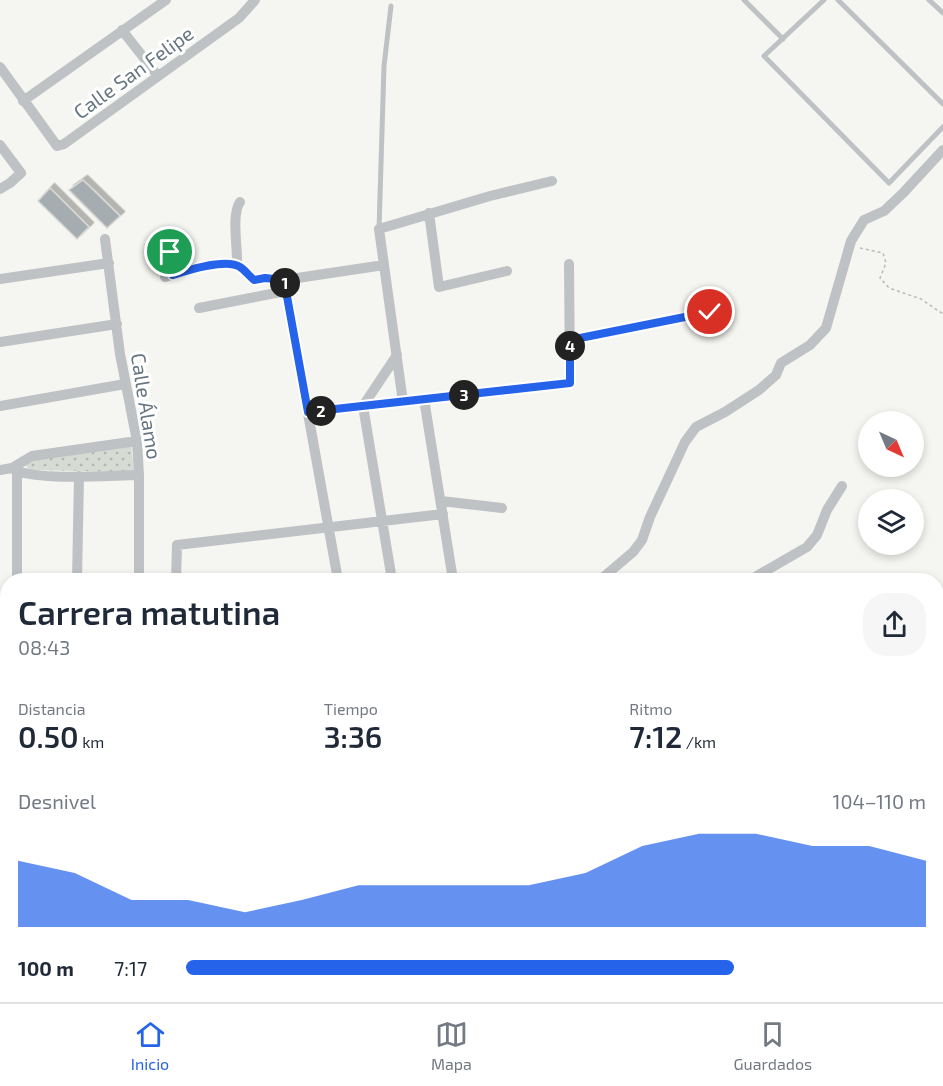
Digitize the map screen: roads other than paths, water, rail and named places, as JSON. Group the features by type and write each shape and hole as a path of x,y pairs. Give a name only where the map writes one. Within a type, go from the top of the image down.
{"street":[{"path":"0,67 23,101 166,0"},
{"name":"Calle San Felipe","path":"23,101 57,146 64,144 239,18 255,0"},
{"path":"122,30 158,75"},
{"path":"0,145 21,173 0,189"},
{"path":"608,573 633,552 642,540 685,442 696,427 759,390 776,375 781,363 810,345 826,328 856,231 864,220 884,211 943,150"},
{"path":"404,402 379,229 429,213 552,181"},
{"path":"237,266 235,225 240,202"},
{"path":"429,213 439,287 507,271"},
{"name":"Calle Álamo","path":"105,239 125,384 137,441 138,573"},
{"path":"169,243 169,276 210,266 237,266 254,280 265,278 285,285"},
{"path":"0,279 109,263"},
{"path":"308,412 570,383 569,264"},
{"path":"199,308 285,285 384,265"},
{"path":"285,285 337,573"},
{"path":"0,342 117,324"},
{"path":"391,573 363,406 397,355"},
{"path":"0,406 125,384"},
{"path":"424,399 452,573"},
{"path":"0,470 15,468 32,456 137,441"},
{"path":"15,468 34,476 139,475"},
{"path":"15,468 17,573"},
{"path":"77,573 79,476"},
{"path":"762,573 807,547 817,535 826,510 842,486"},
{"path":"441,501 502,508"},
{"path":"176,573 177,545 443,514"}],"lane":[{"path":"744,0 783,39"},
{"path":"824,0 764,56 889,183 943,127"},
{"path":"838,0 943,104"},
{"path":"929,0 943,13"},
{"path":"379,229 384,66 391,6"}]}
